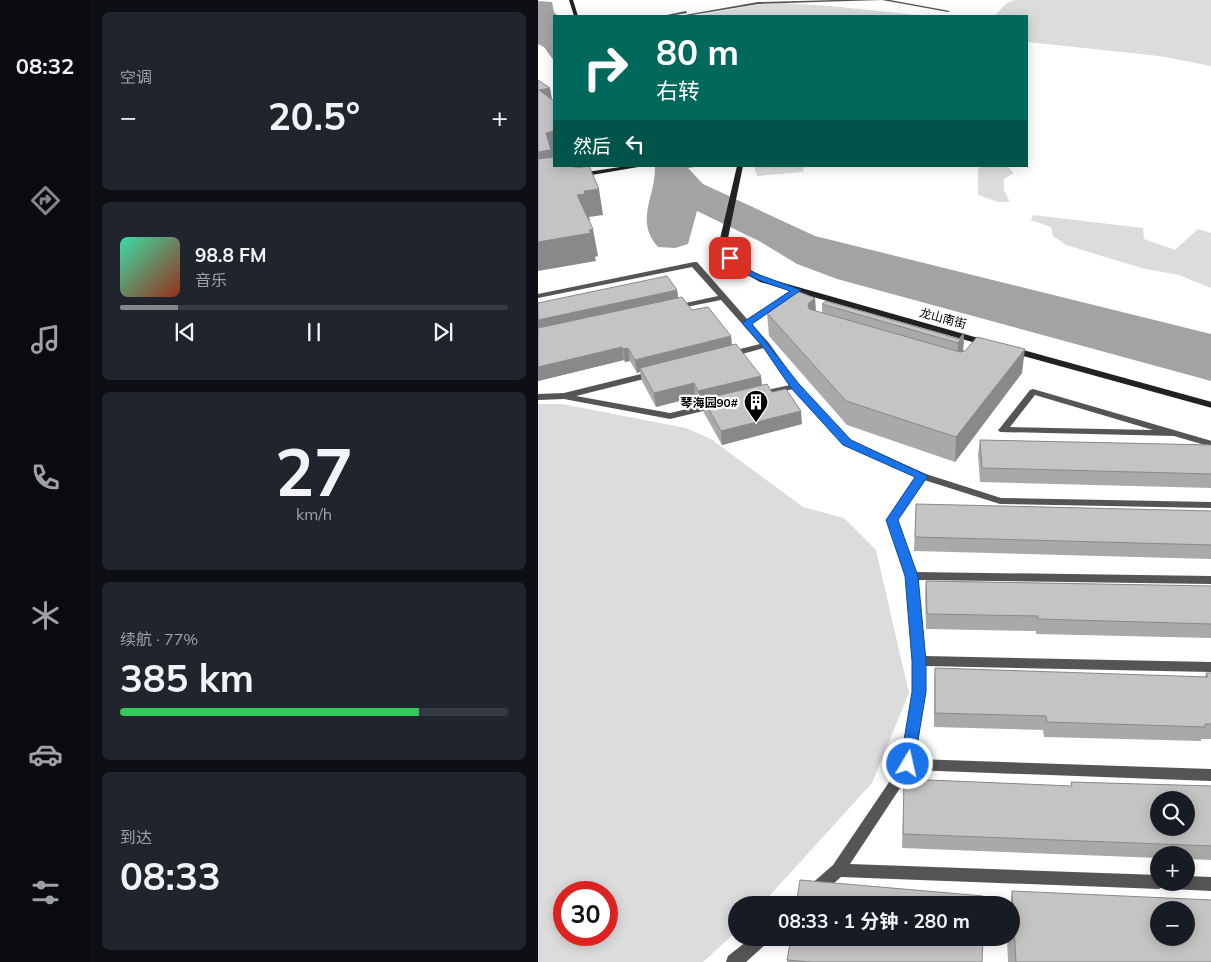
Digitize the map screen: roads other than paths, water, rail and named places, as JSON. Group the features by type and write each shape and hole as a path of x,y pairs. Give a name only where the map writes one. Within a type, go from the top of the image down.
{"street":[{"path":"571,0 576,15"},
{"path":"576,175 634,167"},
{"name":"龙山南街","path":"740,167 738,183 725,232 724,248 734,264 762,280 843,306 982,345 994,345"},
{"path":"538,296 694,264 766,345 795,386 847,442 922,476 1000,501 1212,505"},
{"path":"746,323 797,290"},
{"path":"664,310 723,297"},
{"path":"718,357 766,345"},
{"path":"1003,348 1212,405"},
{"path":"538,397 564,396 660,372"},
{"path":"747,398 795,386"},
{"path":"1174,433 1003,430 1033,392 1212,444"},
{"path":"564,396 670,416 728,402"},
{"path":"808,896 838,870 908,764 919,692 919,661 912,576 892,520 922,476"},
{"path":"912,576 1212,580"},
{"path":"919,661 1212,667"},
{"path":"908,764 1212,775"},
{"path":"838,870 1150,882"},
{"path":"1195,883 1212,884"},
{"path":"734,962 753,946"}],"lane":[{"path":"669,15 739,0"},
{"path":"686,15 758,3 880,0"},
{"path":"884,0 948,11"}],"place":[{"name":"琴海园90#","path":"756,423"}]}
